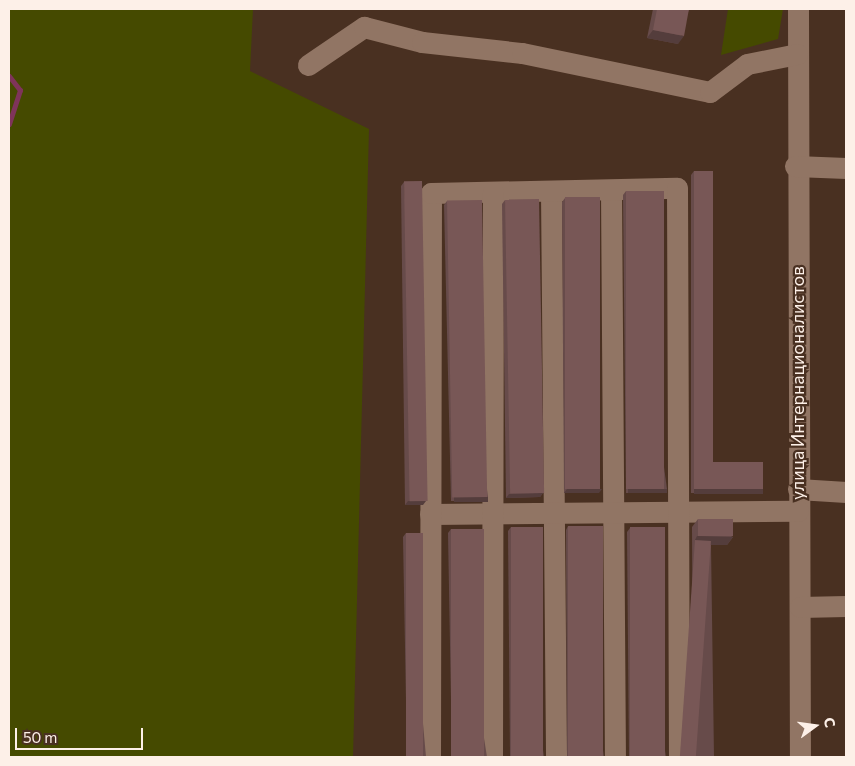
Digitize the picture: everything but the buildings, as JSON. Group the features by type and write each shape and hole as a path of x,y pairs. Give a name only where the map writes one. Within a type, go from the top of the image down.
{"street":[{"name":"улица Интернационалистов","path":"798,9 795,166 800,757"},
{"path":"308,65 364,27 422,42 522,54 710,92 747,64 797,54"},
{"path":"795,166 846,168"},
{"path":"430,757 431,193 677,188 679,757"},
{"path":"611,190 611,510 615,757"},
{"path":"551,191 556,757"},
{"path":"492,757 493,192"},
{"path":"798,489 846,492"},
{"path":"430,514 679,509 798,511"},
{"path":"800,606 846,606"}],"shaded area":[{"path":"9,9 253,9 250,71 369,129 353,757 9,757"},
{"path":"728,9 783,9 778,39 721,55"}],"waterway":[{"path":"9,76 20,90 9,124"}]}
